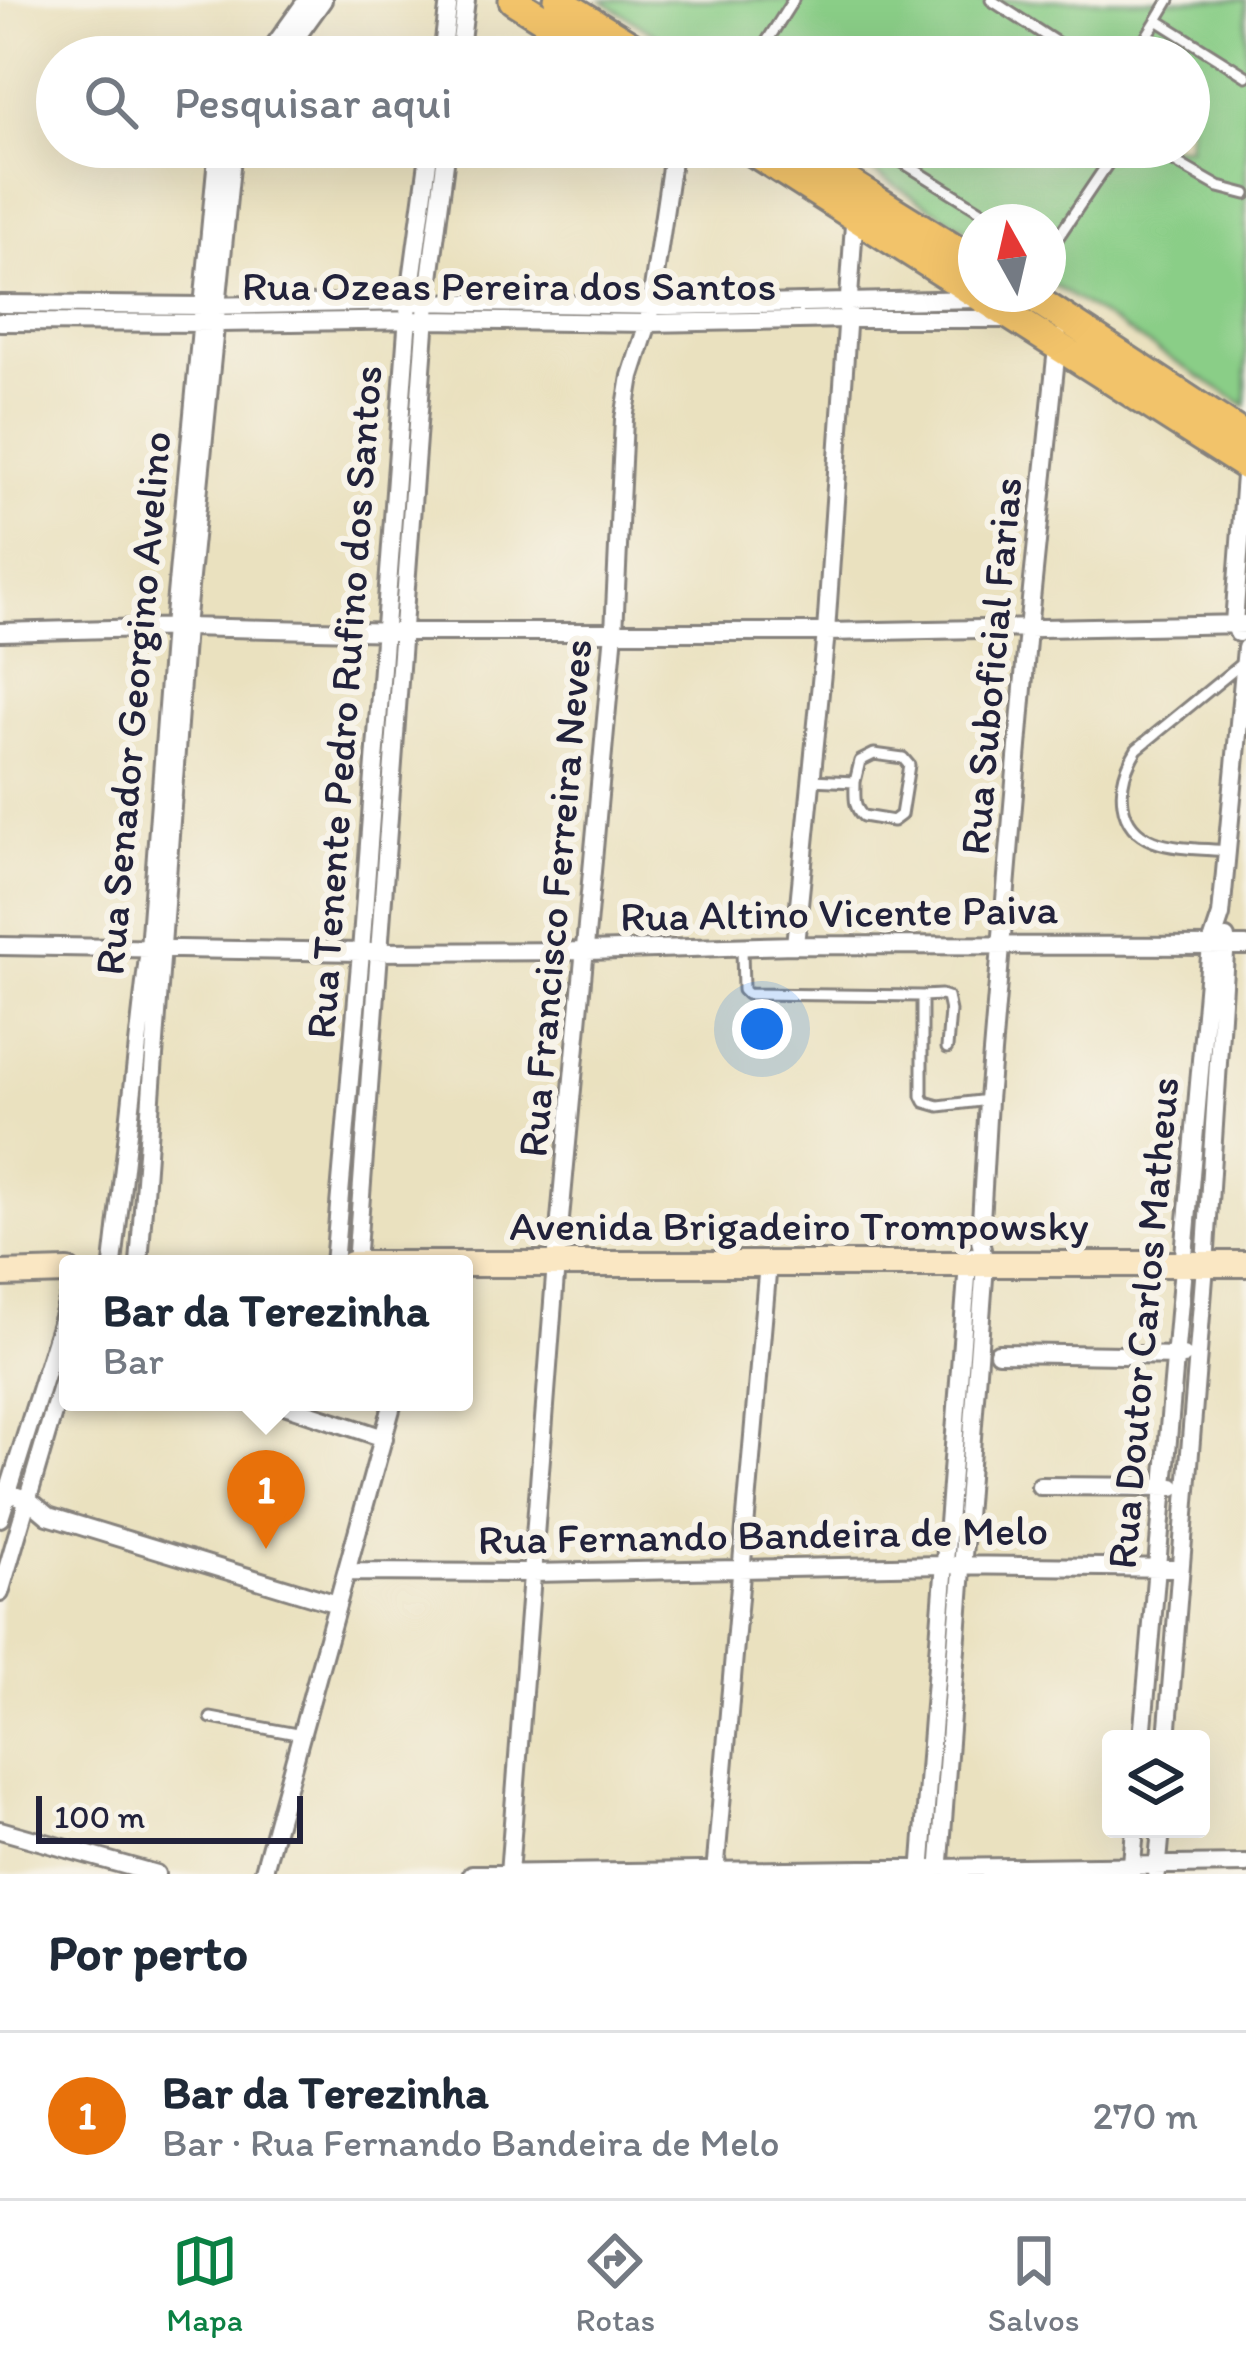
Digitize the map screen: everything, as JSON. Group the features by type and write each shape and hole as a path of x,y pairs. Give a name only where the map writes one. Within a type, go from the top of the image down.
{"main road":[{"path":"513,0 570,36"},
{"path":"558,0 616,36"},
{"path":"778,168 958,283"},
{"path":"825,168 958,251"},
{"path":"1028,312 1058,344 1246,464"},
{"path":"1050,312 1061,314 1246,437"}],"street":[{"path":"281,36 307,0"},
{"path":"297,36 323,0"},
{"path":"445,36 449,0"},
{"path":"462,36 466,0"},
{"name":"Rua Senador Georgino Avelino","path":"210,315 217,168"},
{"name":"Rua Senador Georgino Avelino","path":"139,1255 179,627 210,315 230,168"},
{"name":"Rua Tenente Pedro Rufino dos Santos","path":"353,1255 369,952 428,168"},
{"name":"Rua Tenente Pedro Rufino dos Santos","path":"417,311 443,168"},
{"name":"Rua Francisco Ferreira Neves","path":"509,1873 556,1263 614,632 626,397 649,314 671,168"},
{"path":"795,945 826,632 856,188"},
{"name":"Rua Ozeas Pereira dos Santos","path":"848,310 958,298"},
{"name":"Rua Ozeas Pereira dos Santos","path":"1,313 649,314 958,308"},
{"path":"0,332 1,313"},
{"name":"Rua Suboficial Farias","path":"930,1870 988,1100 1028,629 1061,314"},
{"name":"Rua Doutor Carlos Matheus","path":"1143,1730 1176,1356 1195,1265 1228,946 1221,915 1245,653 1240,623 1246,464"},
{"path":"0,632 179,627 826,632 1240,623"},
{"name":"Rua Altino Vicente Paiva","path":"0,946 369,952 795,945 1228,946"},
{"name":"Rua Senador Georgino Avelino","path":"114,1255 156,948"},
{"name":"Rua Tenente Pedro Rufino dos Santos","path":"335,1255 369,952"},
{"name":"Avenida Brigadeiro Trompowsky","path":"473,1264 768,1263 978,1256 1246,1264"},
{"path":"715,1871 768,1263"},
{"name":"Rua Doutor Carlos Matheus","path":"1168,1730 1197,1356 1195,1265"},
{"path":"0,1274 59,1272"},
{"path":"48,1516 21,1521 0,1516 4,1491 59,1328"},
{"path":"998,1353 1197,1356"},
{"path":"0,1593 59,1394"},
{"path":"302,1411 384,1438"},
{"path":"263,1874 391,1411"},
{"path":"1040,1486 1186,1488"},
{"path":"4,1491 28,1500 48,1516 338,1604"},
{"name":"Rua Fernando Bandeira de Melo","path":"347,1572 952,1565 1180,1568"},
{"path":"0,1830 156,1874"},
{"path":"1131,1869 1134,1838"},
{"path":"1158,1869 1160,1838"},
{"path":"472,1874 1158,1869 1246,1864"}],"lane":[{"path":"770,36 793,0"},
{"path":"991,0 1047,36"},
{"path":"1147,36 1169,0"},
{"path":"1157,20 1182,36"},
{"path":"1210,53 1246,76"},
{"path":"912,168 970,204"},
{"path":"1066,224 1105,168"},
{"path":"1186,168 1219,187 1246,194"},
{"path":"1227,851 1155,843 1142,837 1125,814 1123,782 1137,749 1245,653"},
{"path":"869,755 902,758 909,765 901,815 893,821 863,817 855,801 855,782 860,761 869,755"},
{"path":"811,780 855,782"},
{"path":"742,946 747,994 941,994 947,997 950,1011 947,1048"},
{"path":"922,995 925,1102 939,1106 988,1100"},
{"path":"211,1718 302,1735"}],"green space":[{"path":"601,0 1246,0 1246,406 1066,293 1066,204 958,204 958,225 868,168 1210,168 1210,36 658,36"}],"place":[{"name":"Bar da Terezinha","path":"266,1549"}]}
